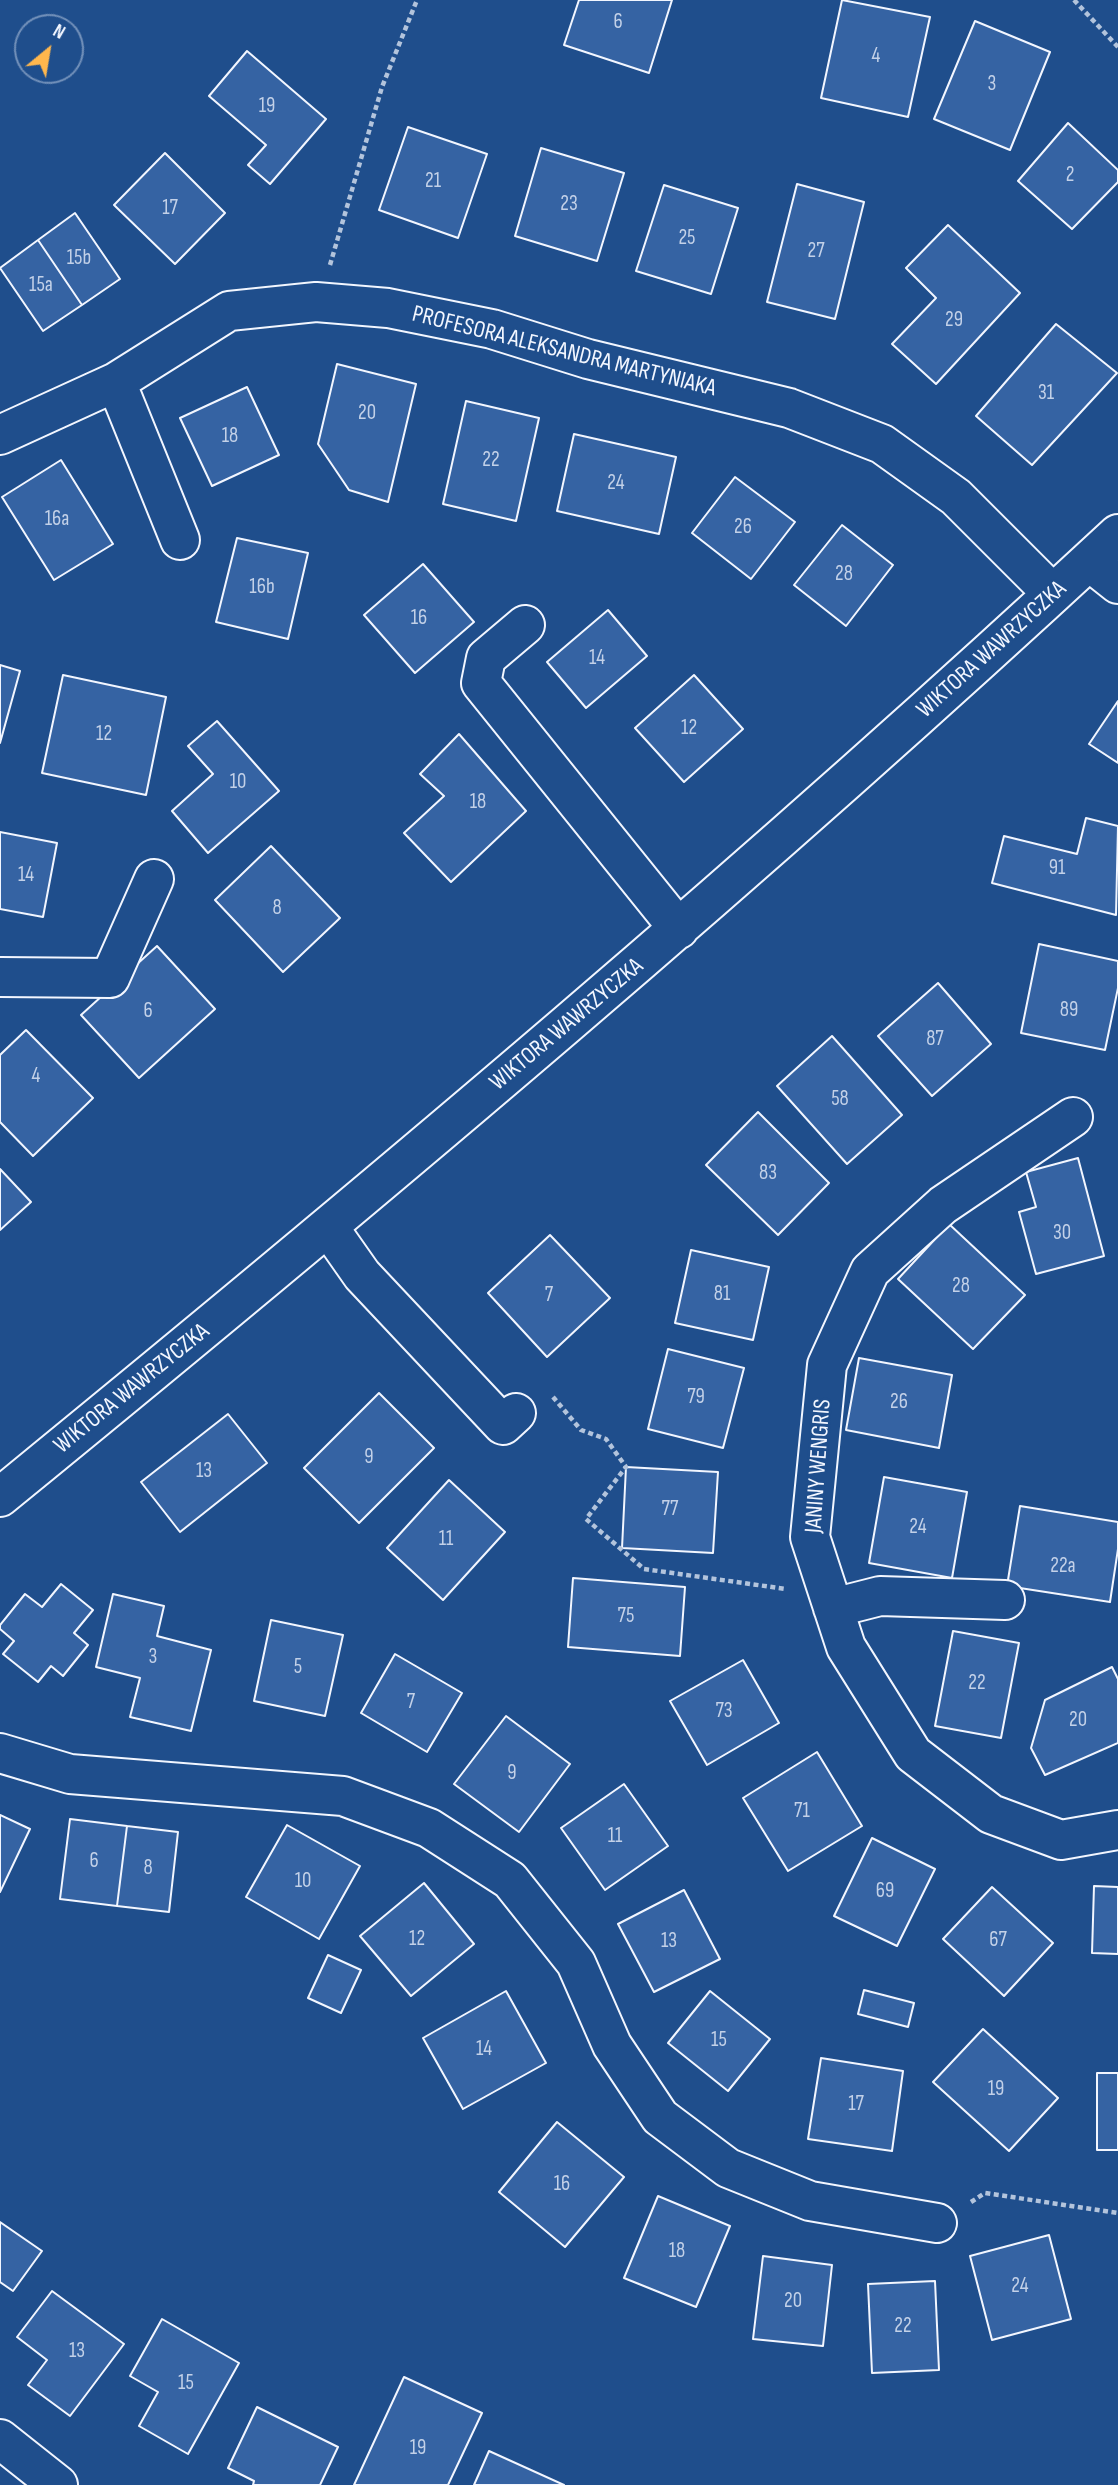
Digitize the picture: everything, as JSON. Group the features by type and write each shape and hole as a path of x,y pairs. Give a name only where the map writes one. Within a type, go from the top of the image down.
{"street":[{"name":"PROFESORA ALEKSANDRA MARTYNIAKA","path":"0,435 116,383 229,311 316,302 388,308 492,329 588,359 789,408 882,444 956,497 1053,594"},
{"path":"116,383 180,540"},
{"name":"WIKTORA WAWRZYCZKA","path":"0,1497 329,1228 679,929 1118,534"},
{"path":"1088,561 1118,584"},
{"path":"525,625 486,658 481,683 679,929"},
{"path":"0,977 110,978 154,880"},
{"name":"JANINY WENGRIS","path":"1073,1117 943,1205 870,1271 827,1365 810,1537 846,1647 913,1754 991,1814 1061,1840 1118,1830"},
{"path":"329,1228 362,1275 503,1425 516,1413"},
{"path":"833,1608 880,1596 1005,1600"},
{"path":"0,1753 70,1774 343,1796 429,1828 510,1880 576,1963 612,2045 660,2117 729,2168 810,2201 937,2222"},
{"path":"0,2439 58,2485"}],"path":[{"path":"316,302 382,87 417,0"},
{"path":"1074,0 1118,47"},
{"path":"516,1413 544,1385 581,1430 606,1439 626,1467 586,1518 644,1569 785,1588 833,1608"},
{"path":"937,2222 985,2193 1118,2213"}],"building":[{"path":"579,0 672,0 649,73 564,45"},
{"path":"842,0 930,17 908,117 821,98"},
{"path":"975,21 1050,52 1010,150 934,119"},
{"path":"247,51 326,119 270,184 248,165 266,145 209,96"},
{"path":"1068,123 1118,170 1118,182 1072,229 1018,181"},
{"path":"408,127 487,154 458,238 379,210"},
{"path":"541,148 624,173 597,261 515,236"},
{"path":"165,153 225,213 175,264 114,205"},
{"path":"797,184 864,202 835,319 767,302"},
{"path":"664,185 738,208 711,294 636,271"},
{"path":"75,213 120,279 82,305 38,240"},
{"path":"948,225 1020,293 936,384 892,344 936,298 906,268"},
{"path":"38,240 82,305 43,331 0,268"},
{"path":"1056,324 1117,373 1032,465 976,416"},
{"path":"337,364 416,384 388,502 349,490 318,444"},
{"path":"247,387 279,455 212,486 180,418"},
{"path":"466,401 539,418 516,521 443,504"},
{"path":"574,434 676,457 659,534 557,511"},
{"path":"61,460 113,544 54,580 2,497"},
{"path":"735,477 795,522 751,579 692,533"},
{"path":"842,525 893,565 846,626 794,585"},
{"path":"237,538 308,553 288,639 216,622"},
{"path":"423,564 474,622 415,673 364,615"},
{"path":"608,610 647,656 586,708 547,662"},
{"path":"0,665 20,671 0,743"},
{"path":"63,675 166,697 146,795 42,773"},
{"path":"694,675 743,729 684,782 635,728"},
{"path":"1118,701 1118,763 1089,744"},
{"path":"217,721 279,791 208,853 172,811 213,774 188,746"},
{"path":"459,734 526,811 451,882 404,833 444,796 420,774"},
{"path":"1086,818 1118,826 1116,915 992,883 1004,836 1077,854"},
{"path":"0,832 57,843 43,917 0,909"},
{"path":"271,846 340,918 283,972 215,900"},
{"path":"1039,944 1118,961 1118,988 1105,1050 1021,1033"},
{"path":"157,946 215,1009 139,1078 81,1015"},
{"path":"938,983 991,1044 932,1096 878,1036"},
{"path":"26,1030 93,1098 33,1156 0,1122 0,1055"},
{"path":"832,1036 902,1115 847,1164 777,1086"},
{"path":"758,1112 829,1183 778,1235 706,1165"},
{"path":"1078,1158 1104,1256 1036,1274 1019,1212 1036,1207 1026,1172"},
{"path":"0,1169 31,1202 0,1230"},
{"path":"949,1224 1025,1295 973,1349 898,1279"},
{"path":"550,1235 610,1298 547,1357 488,1293"},
{"path":"691,1250 769,1267 753,1340 675,1323"},
{"path":"668,1349 744,1368 723,1448 648,1429"},
{"path":"859,1358 952,1375 939,1448 846,1430"},
{"path":"379,1393 434,1448 359,1523 304,1468"},
{"path":"228,1414 267,1463 180,1532 141,1482"},
{"path":"626,1467 718,1472 713,1553 622,1548"},
{"path":"884,1477 967,1492 952,1578 869,1563"},
{"path":"449,1480 505,1532 443,1600 387,1548"},
{"path":"1020,1506 1118,1522 1118,1549 1110,1602 1007,1586"},
{"path":"573,1578 685,1587 680,1656 568,1647"},
{"path":"61,1584 93,1610 74,1633 88,1645 63,1676 51,1666 38,1682 3,1654 14,1641 0,1629 0,1625 25,1594 42,1607"},
{"path":"113,1594 164,1606 157,1636 211,1650 191,1731 130,1717 140,1678 96,1667"},
{"path":"271,1620 343,1635 325,1716 254,1701"},
{"path":"953,1631 1019,1643 1001,1738 935,1726"},
{"path":"395,1654 462,1693 427,1752 361,1713"},
{"path":"743,1660 779,1723 707,1765 670,1701"},
{"path":"1112,1667 1118,1679 1118,1743 1045,1775 1031,1748 1045,1700"},
{"path":"506,1716 570,1764 519,1832 454,1784"},
{"path":"817,1752 862,1826 788,1871 743,1798"},
{"path":"624,1784 668,1846 605,1890 561,1828"},
{"path":"0,1815 30,1829 0,1892"},
{"path":"70,1819 127,1826 117,1906 60,1899"},
{"path":"287,1825 360,1866 319,1939 246,1897"},
{"path":"127,1826 178,1832 169,1912 117,1906"},
{"path":"872,1838 935,1869 897,1946 834,1916"},
{"path":"424,1883 474,1944 411,1996 360,1936"},
{"path":"1094,1886 1118,1887 1118,1954 1092,1953"},
{"path":"992,1887 1053,1943 1004,1996 943,1939"},
{"path":"684,1890 720,1959 654,1992 618,1924"},
{"path":"328,1955 361,1970 341,2013 308,1998"},
{"path":"864,1990 914,2003 908,2027 858,2014"},
{"path":"506,1991 546,2063 463,2109 423,2038"},
{"path":"710,1991 770,2039 728,2091 668,2043"},
{"path":"983,2029 1058,2098 1009,2151 933,2082"},
{"path":"821,2058 903,2071 892,2151 808,2139"},
{"path":"1097,2073 1118,2073 1118,2150 1097,2150"},
{"path":"557,2122 624,2177 565,2247 499,2192"},
{"path":"658,2196 730,2226 696,2307 624,2278"},
{"path":"0,2222 42,2251 13,2291 0,2282"},
{"path":"1049,2235 1071,2319 992,2340 970,2256"},
{"path":"763,2256 832,2265 823,2346 753,2339"},
{"path":"935,2281 939,2370 872,2373 868,2284"},
{"path":"52,2291 124,2344 70,2416 28,2385 47,2360 17,2337"},
{"path":"162,2319 239,2363 188,2454 139,2426 158,2392 130,2376"},
{"path":"404,2377 482,2413 448,2485 354,2485"},
{"path":"257,2407 338,2447 320,2485 253,2485 254,2481 228,2468"},
{"path":"489,2451 564,2485 474,2485"}]}
